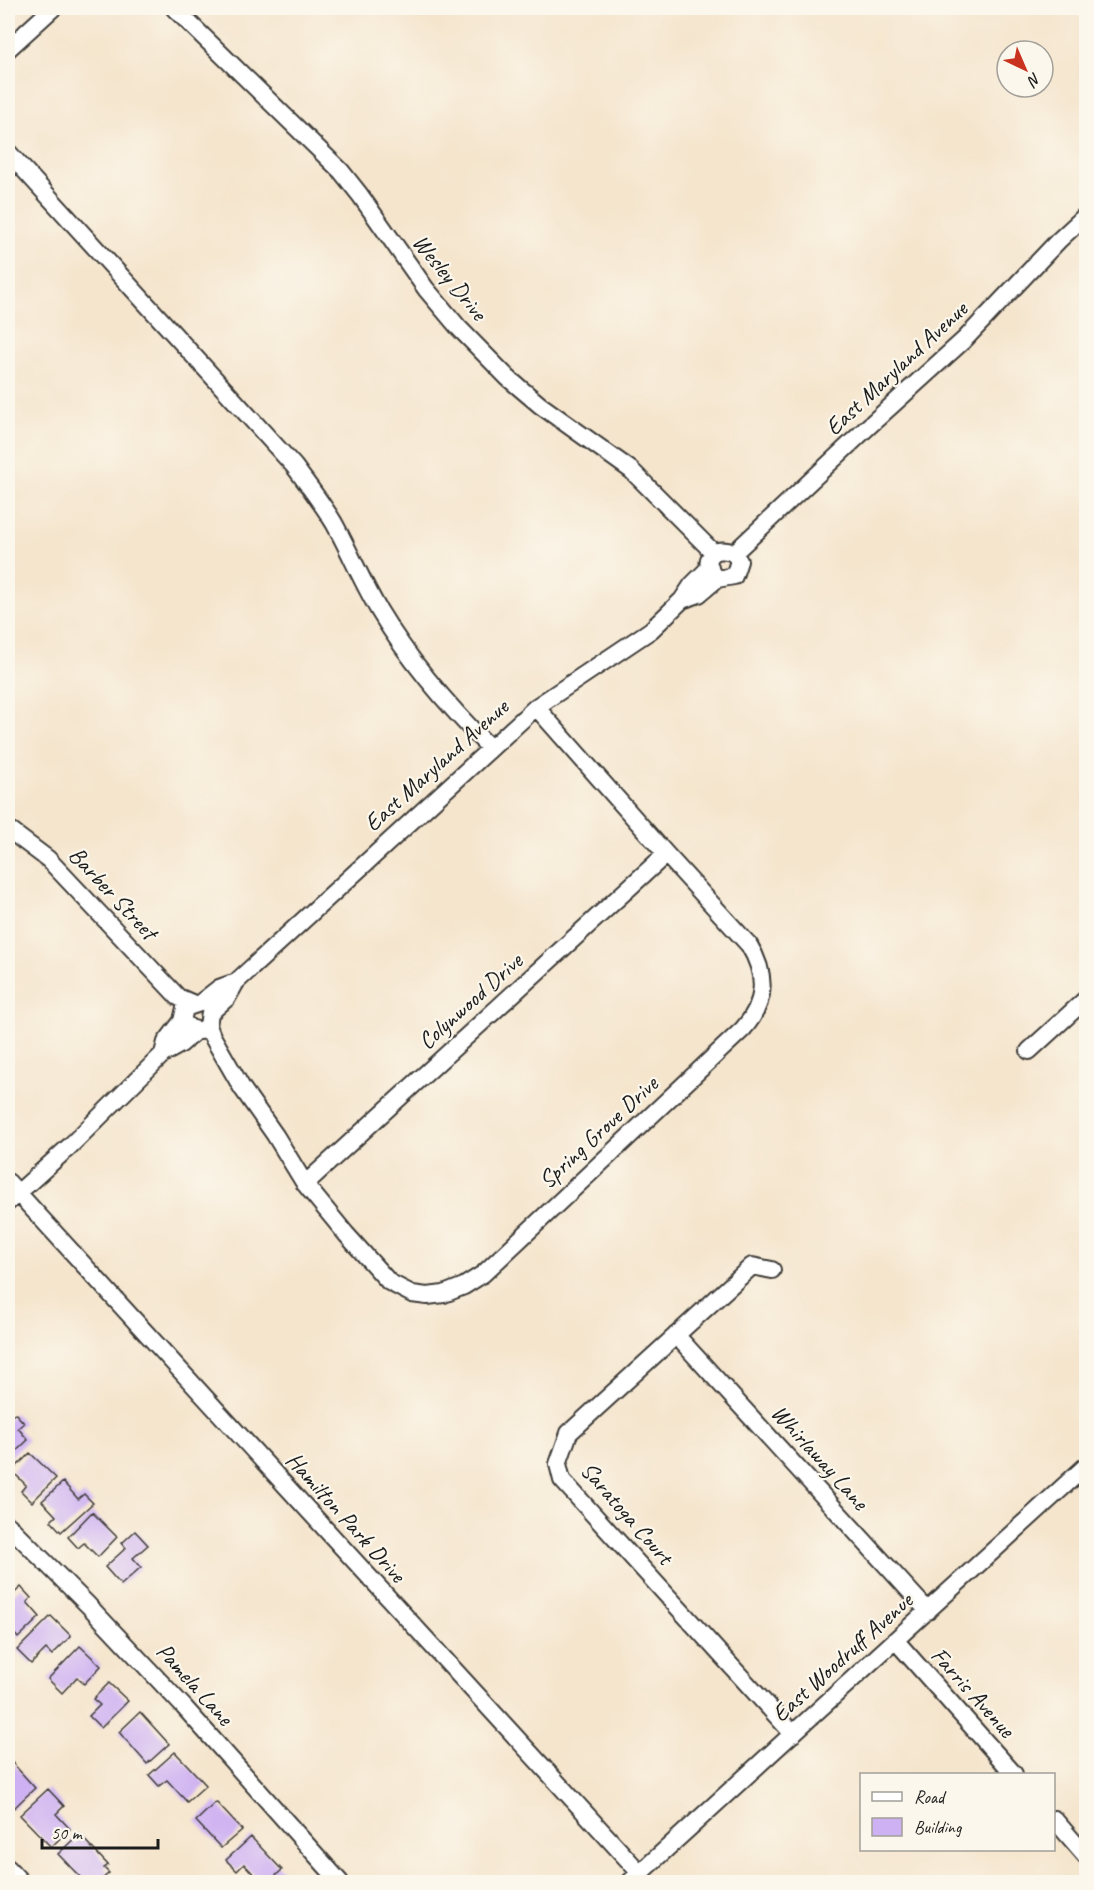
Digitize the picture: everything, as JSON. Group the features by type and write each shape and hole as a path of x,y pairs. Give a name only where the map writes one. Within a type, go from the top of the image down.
{"street":[{"path":"8,49 53,8"},
{"name":"Wesley Drive","path":"174,8 341,171 426,289 458,327 508,378 573,430 631,470 713,566"},
{"path":"8,153 294,466 333,522 379,610 403,648 440,694 490,748"},
{"name":"East Maryland Avenue","path":"11,1192 69,1146 163,1054 166,1042 196,1017 219,988 236,982 536,707 651,630 682,600 692,585 713,566 734,576 739,561 734,553 965,339 1058,241 1086,215"},
{"path":"713,566 719,550 734,553"},
{"name":"Spring Grove Drive","path":"196,1017 305,1184 389,1282 411,1294 427,1296 444,1294 464,1286 483,1274 743,1029 756,1010 762,986 758,960 749,945 666,855 536,707"},
{"name":"Barber Street","path":"8,829 48,859 196,1017"},
{"name":"Colynwood Drive","path":"305,1184 666,855"},
{"path":"1029,1051 1086,999"},
{"name":"Hamilton Park Drive","path":"11,1192 635,1878"},
{"name":"Saratoga Court","path":"772,1270 752,1266 569,1433 558,1464 562,1480 793,1734"},
{"name":"Whirlaway Lane","path":"676,1335 928,1611"},
{"name":"East Woodruff Avenue","path":"635,1878 1086,1466"},
{"name":"Pamela Lane","path":"8,1525 88,1605 184,1707 340,1882"},
{"name":"Farris Avenue","path":"896,1641 1013,1773"},
{"path":"1055,1821 1086,1856"},
{"path":"8,1868 21,1882"}],"building":[{"path":"15,1413 24,1423 18,1428 28,1440 8,1459 8,1420"},
{"path":"30,1453 56,1478 32,1502 21,1491 26,1485 12,1471"},
{"path":"63,1482 78,1499 84,1494 93,1503 61,1532 51,1521 56,1516 42,1501"},
{"path":"92,1512 117,1537 98,1557 84,1543 78,1548 68,1537"},
{"path":"135,1531 148,1545 133,1558 141,1567 121,1585 105,1567 126,1548 122,1543"},
{"path":"21,1587 31,1598 27,1602 40,1617 18,1638 8,1626 8,1599"},
{"path":"51,1616 71,1636 52,1655 46,1649 31,1664 17,1650"},
{"path":"80,1646 101,1666 84,1684 77,1677 62,1693 48,1679"},
{"path":"109,1683 128,1701 101,1728 89,1716 100,1705 93,1699"},
{"path":"140,1712 169,1744 147,1764 119,1732"},
{"path":"175,1752 206,1785 187,1802 167,1780 159,1786 149,1775"},
{"path":"9,1759 35,1788 14,1808 8,1801"},
{"path":"48,1789 64,1806 56,1814 70,1829 51,1847 20,1815"},
{"path":"216,1802 242,1830 221,1848 196,1821"},
{"path":"79,1834 108,1865 104,1868 109,1873 99,1882 85,1882 58,1854"},
{"path":"251,1837 282,1870 268,1882 261,1882 244,1864 237,1871 226,1860"}]}
